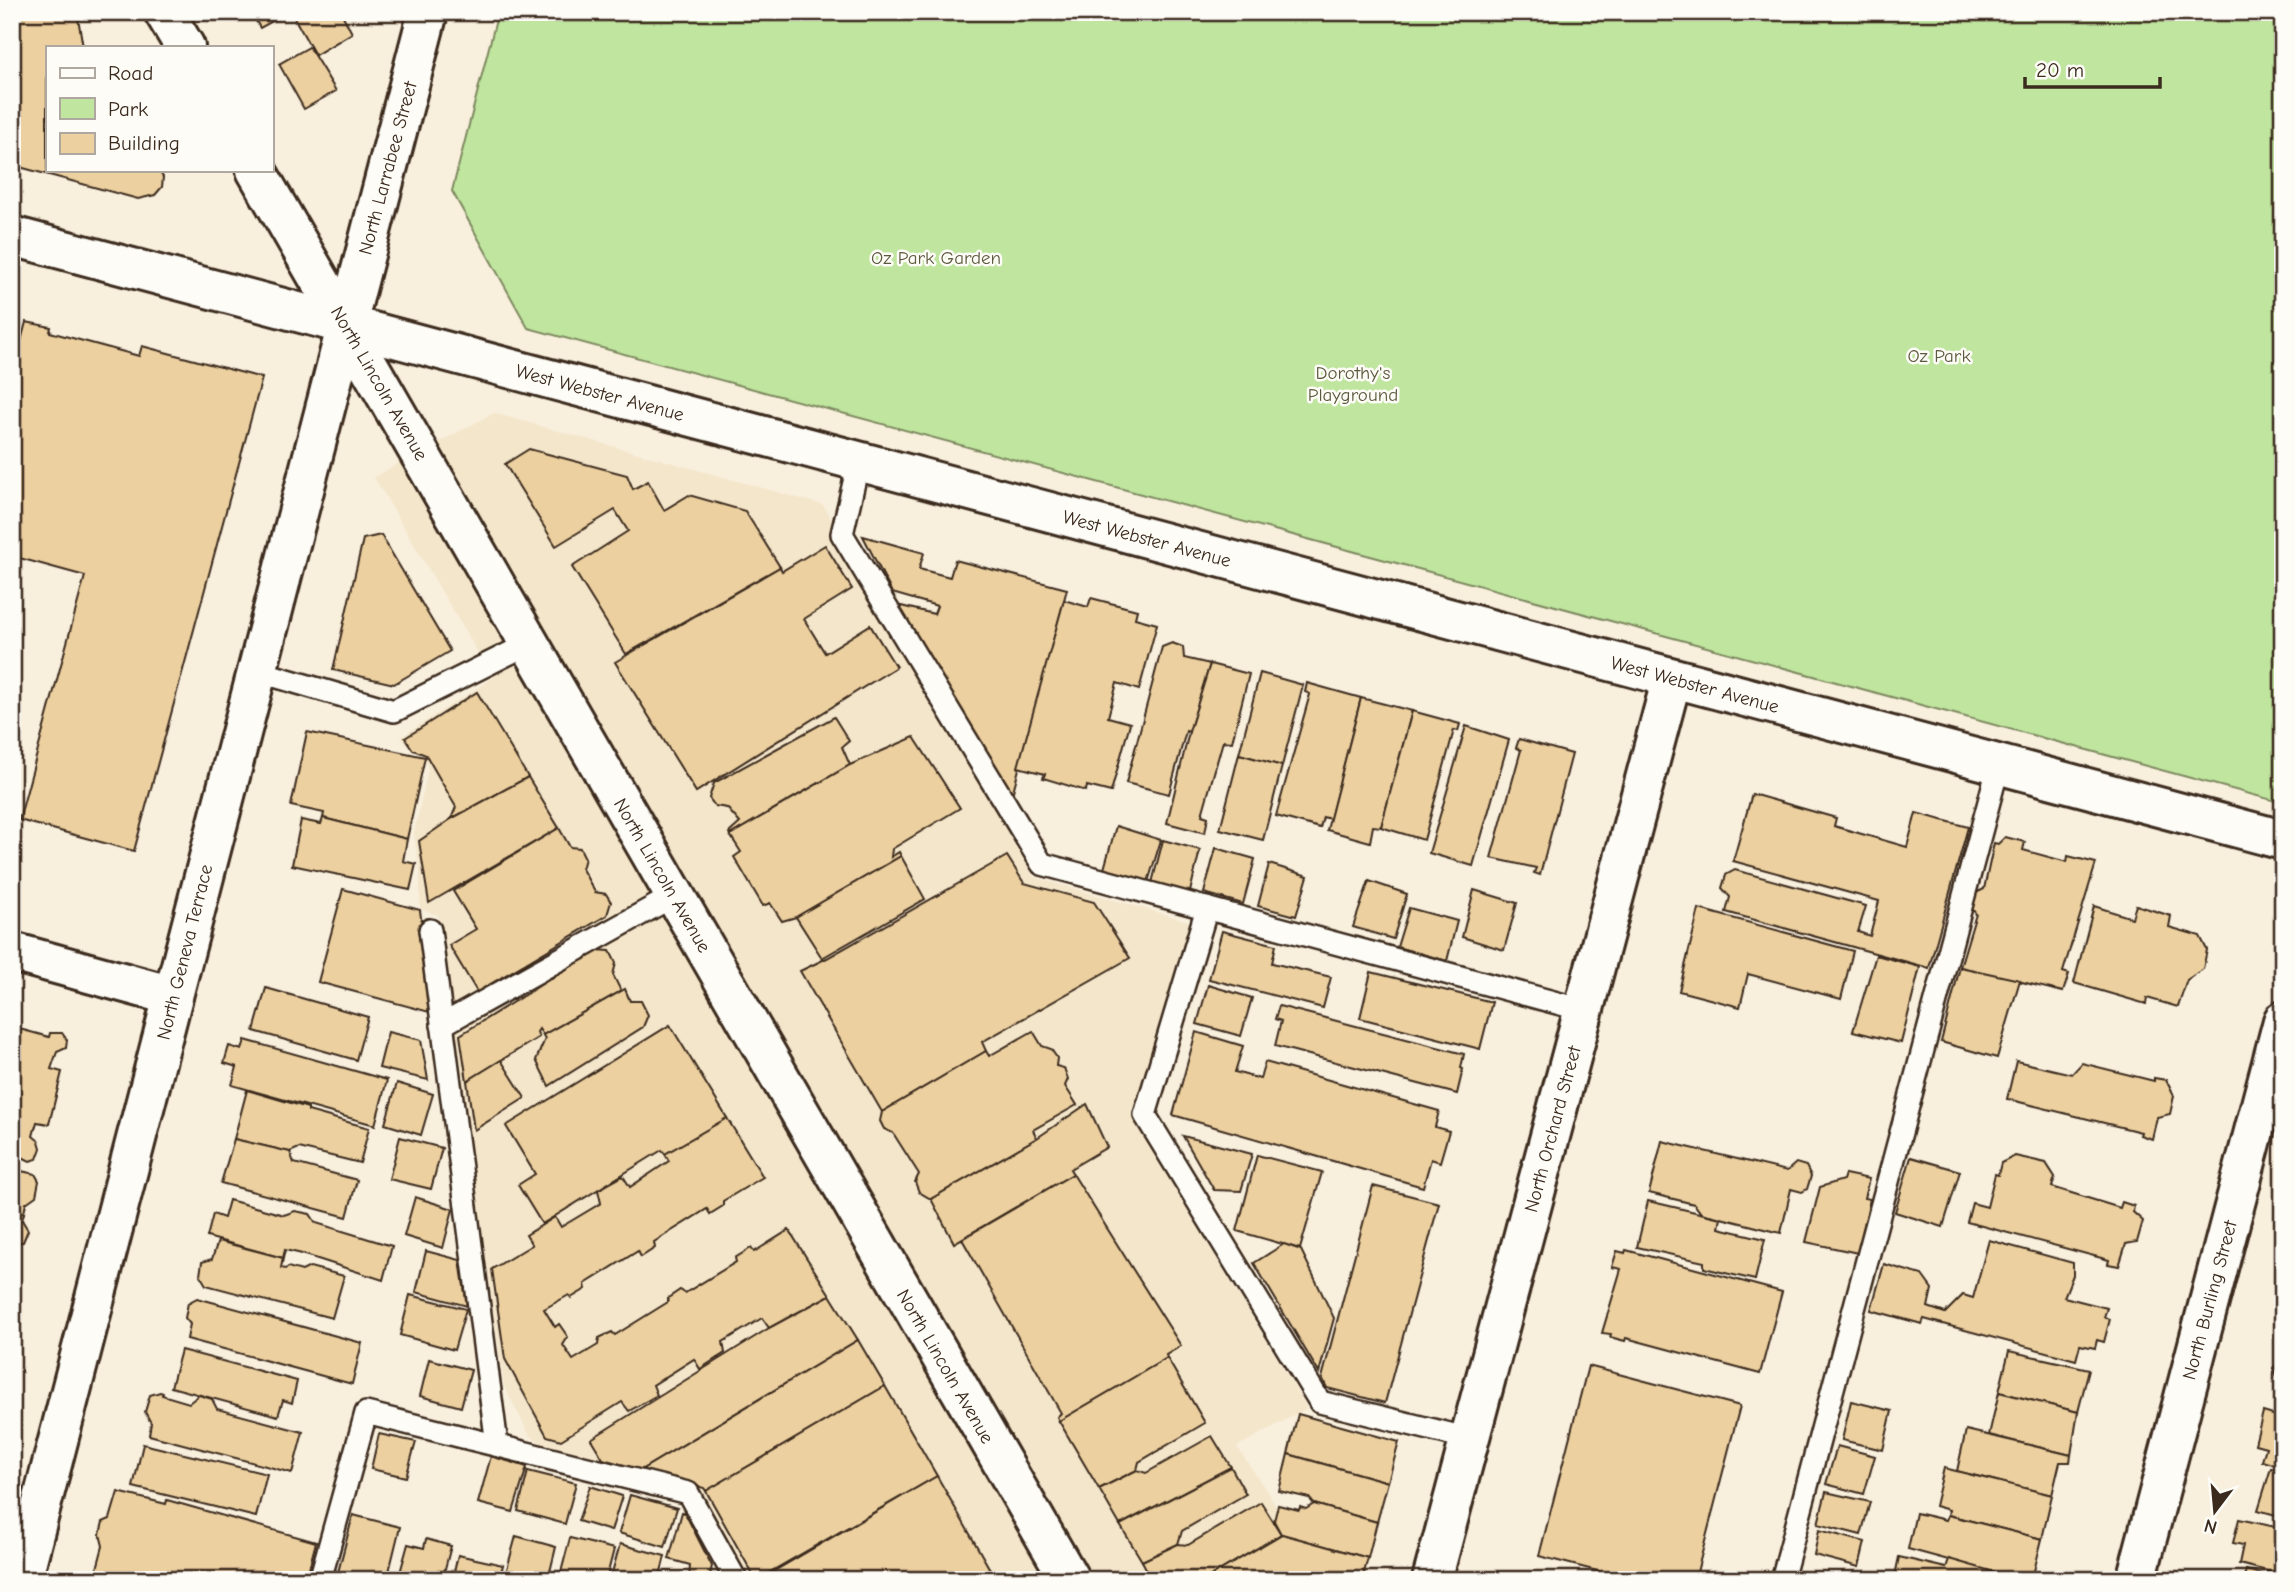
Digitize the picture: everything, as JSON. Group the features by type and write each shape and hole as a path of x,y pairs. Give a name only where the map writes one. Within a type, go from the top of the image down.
{"street":[{"path":"164,12 184,46"},
{"name":"North Larrabee Street","path":"347,324 428,12"},
{"name":"North Lincoln Avenue","path":"257,172 1070,1580"},
{"name":"West Webster Avenue","path":"12,236 2283,840"},
{"name":"North Geneva Terrace","path":"22,1580 347,324"},
{"name":"North Orchard Street","path":"1432,1580 1672,678"},
{"path":"12,952 173,996"},
{"name":"North Burling Street","path":"2136,1580 2283,1021"}],"lane":[{"path":"859,461 842,534 1042,864 1583,1010"},
{"path":"257,671 394,711 530,643"},
{"path":"1782,1580 1999,764"},
{"path":"442,1025 675,895"},
{"path":"1207,908 1146,1115 1320,1402 1469,1439"},
{"path":"430,930 496,1445"},
{"path":"320,1580 366,1413 688,1493 736,1580"}],"shaded area":[{"path":"494,413 823,505 1034,877 1191,922 1134,1122 1307,1408 1237,1447 1326,1580 746,1580 701,1497 561,1454 530,1436 504,1386 438,915 420,909 420,871 414,834 428,769 425,756 412,751 401,737 493,678 374,477"}],"green space":[{"name":"Oz Park","path":"498,12 2283,12 2283,803 528,328 452,191"}],"building":[{"path":"12,12 77,12 83,46 46,46 46,172 159,172 163,177 162,187 155,195 138,199 12,165"},
{"path":"251,12 289,12 260,28"},
{"path":"291,12 341,12 352,33 315,55"},
{"path":"309,47 336,91 304,109 279,64"},
{"path":"26,322 51,327 50,332 139,356 142,346 262,378 134,851 19,820 85,576 12,556 12,375"},
{"path":"529,449 627,475 633,489 648,481 664,510 689,495 745,511 780,567 626,654 572,567 628,531 615,510 556,546 505,464"},
{"path":"381,535 450,651 394,684 333,670 363,539"},
{"path":"863,536 924,553 919,569 950,577 955,560 1067,589 1012,795 899,610 901,606 934,614 937,606 892,593"},
{"path":"825,545 852,589 804,619 825,653 870,625 896,667 696,792 615,662 780,567 782,571"},
{"path":"1091,598 1137,610 1135,618 1157,624 1139,690 1117,683 1108,717 1130,723 1111,792 1087,786 1086,791 1043,778 1045,774 1018,767 1064,600 1088,607"},
{"path":"1172,643 1183,647 1184,658 1210,664 1189,732 1186,731 1169,794 1126,783 1162,647"},
{"path":"1210,664 1249,674 1232,742 1223,741 1202,815 1208,817 1205,833 1167,823 1189,732"},
{"path":"1260,673 1303,685 1282,766 1239,754"},
{"path":"1307,683 1361,698 1330,819 1323,817 1320,828 1276,816 1310,694 1305,692"},
{"path":"477,692 528,777 451,819 456,807 426,755 413,750 405,738"},
{"path":"1361,698 1412,711 1381,827 1373,826 1370,842 1327,830"},
{"path":"1412,711 1460,724 1458,731 1454,730 1424,840 1381,827"},
{"path":"834,717 849,741 842,747 850,765 730,835 740,823 727,808 715,806 709,798 714,783"},
{"path":"1466,726 1509,740 1473,866 1429,853"},
{"path":"307,732 425,757 407,839 323,818 324,813 291,806"},
{"path":"914,737 960,808 892,849 891,857 899,852 901,856 796,917 782,921 770,903 763,906 734,857 741,852 730,835 850,765"},
{"path":"1519,739 1572,754 1540,875 1534,873 1536,868 1491,858 1521,750 1516,748"},
{"path":"1239,754 1282,766 1263,840 1220,829"},
{"path":"528,777 559,828 429,903 419,841 451,819"},
{"path":"1752,794 1836,818 1834,826 1907,847 1916,813 1968,827 1929,968 1726,912 1730,897 1722,888 1726,875 1735,870 1866,906 1858,932 1870,936 1879,901 1733,861"},
{"path":"323,818 407,839 403,861 416,864 410,890 292,865 301,820 321,824"},
{"path":"1116,826 1161,840 1148,882 1104,869"},
{"path":"559,828 570,847 580,848 585,858 582,869 595,892 606,894 611,902 607,915 477,992 449,945 476,929 453,891"},
{"path":"2005,837 2025,842 2023,850 2067,862 2068,856 2096,863 2063,972 2069,974 2063,992 1960,967 1976,914 1970,906 1974,894 1984,889 1994,843 1998,844"},
{"path":"1163,840 1200,850 1190,892 1152,883"},
{"path":"1216,848 1255,859 1243,904 1204,893"},
{"path":"901,856 925,899 822,958 796,917"},
{"path":"1007,856 1024,883 1094,902 1130,958 982,1042 986,1051 882,1112 800,971"},
{"path":"1269,864 1308,876 1296,916 1258,906"},
{"path":"1369,881 1407,894 1393,939 1353,927"},
{"path":"343,889 420,910 433,1013 318,982"},
{"path":"1474,890 1517,903 1504,950 1462,937"},
{"path":"2136,905 2171,916 2169,927 2200,936 2207,950 2203,969 2187,980 2178,1007 2147,998 2146,1004 2074,983 2094,906 2132,918"},
{"path":"1409,908 1457,921 1447,961 1397,947"},
{"path":"1699,909 1853,951 1841,999 1748,974 1740,1007 1679,991"},
{"path":"1222,931 1276,945 1272,963 1331,977 1323,1008 1209,979"},
{"path":"597,950 610,951 616,963 613,975 621,991 543,1035 539,1029 539,1037 467,1081 460,1035"},
{"path":"1876,955 1920,967 1901,1043 1853,1031"},
{"path":"1960,967 2020,980 1997,1058 1941,1042"},
{"path":"1371,972 1492,1002 1480,1049 1360,1018"},
{"path":"1208,985 1252,998 1241,1036 1197,1024"},
{"path":"266,988 368,1017 356,1060 254,1031"},
{"path":"625,989 630,1001 641,1001 648,1015 643,1027 549,1086 536,1060 545,1039 543,1035"},
{"path":"1279,1006 1464,1054 1457,1094 1275,1046 1281,1021 1275,1019"},
{"path":"670,1025 727,1118 665,1154 662,1150 542,1224 518,1185 535,1174 506,1126"},
{"path":"12,1027 49,1037 50,1033 62,1033 67,1040 66,1048 57,1052 51,1069 62,1072 49,1124 37,1122 33,1136 39,1141 41,1148 37,1159 30,1161 22,1157 20,1149 12,1147"},
{"path":"1033,1031 1042,1046 1051,1049 1057,1058 1056,1066 1064,1068 1068,1079 1065,1086 1077,1105 1033,1130 1037,1138 931,1199 919,1192 915,1182 919,1174 893,1133 884,1129 880,1121 882,1112 986,1051 989,1056"},
{"path":"388,1032 421,1040 428,1080 379,1068"},
{"path":"1196,1032 1243,1046 1235,1072 1260,1079 1265,1062 1439,1111 1435,1127 1449,1131 1440,1162 1431,1159 1423,1187 1173,1115"},
{"path":"245,1040 387,1080 375,1125 232,1085 237,1067 224,1063 229,1046 242,1050"},
{"path":"501,1060 525,1098 474,1130 467,1081"},
{"path":"2016,1061 2072,1074 2082,1063 2154,1081 2154,1078 2166,1080 2174,1096 2170,1114 2157,1117 2152,1139 2140,1135 2141,1132 2007,1099"},
{"path":"397,1083 433,1094 421,1135 385,1124"},
{"path":"247,1090 369,1128 360,1163 299,1148 290,1152 234,1139"},
{"path":"1087,1104 1107,1147 1070,1169 1073,1174 954,1243 931,1199 1037,1138"},
{"path":"727,1118 763,1177 723,1201 723,1206 710,1214 707,1209 654,1242 655,1248 641,1257 638,1251 585,1284 586,1289 544,1309 555,1327 559,1324 568,1337 563,1345 573,1360 598,1345 599,1338 612,1332 615,1335 668,1302 668,1298 680,1290 685,1293 736,1262 735,1258 751,1248 754,1252 789,1230 830,1295 769,1328 762,1318 723,1342 725,1353 700,1369 694,1359 653,1385 657,1395 629,1411 622,1402 561,1440 547,1436 505,1359 492,1269 532,1245 526,1235 555,1217 561,1227 601,1203 598,1190 623,1176 630,1187 669,1161 665,1154"},
{"path":"1183,1136 1252,1154 1241,1191 1214,1190"},
{"path":"400,1137 442,1148 431,1189 389,1179"},
{"path":"234,1139 290,1152 294,1163 357,1180 347,1217 221,1183"},
{"path":"1662,1141 1787,1171 1796,1163 1806,1166 1811,1176 1807,1189 1802,1192 1791,1189 1781,1233 1701,1213 1694,1204 1649,1193"},
{"path":"1257,1155 1322,1172 1300,1249 1237,1231"},
{"path":"2015,1156 2046,1163 2055,1177 2052,1187 2120,1208 2122,1202 2134,1206 2133,1212 2143,1221 2137,1242 2126,1244 2119,1266 2108,1264 2109,1260 1967,1222 1972,1203 1987,1207 1995,1174 1998,1175 2001,1163"},
{"path":"1911,1157 1960,1171 1943,1227 1895,1212"},
{"path":"12,1169 35,1174 39,1181 36,1196 26,1203 24,1213 12,1210"},
{"path":"1073,1174 1181,1346 1166,1355 1167,1358 1059,1421 1057,1417 1061,1413 962,1239"},
{"path":"1845,1174 1869,1179 1864,1198 1870,1199 1858,1253 1806,1242 1820,1187 1843,1180"},
{"path":"1373,1186 1439,1203 1385,1403 1327,1388 1322,1378"},
{"path":"415,1197 453,1209 443,1248 404,1236"},
{"path":"229,1200 284,1215 295,1211 310,1214 316,1223 392,1246 383,1280 302,1254 285,1250 283,1258 207,1237 213,1214 224,1218"},
{"path":"1648,1201 1721,1218 1719,1228 1765,1239 1755,1280 1704,1268 1704,1262 1637,1247"},
{"path":"12,1210 24,1213 22,1220 28,1230 23,1242 12,1243"},
{"path":"1989,1240 2073,1263 2073,1275 2064,1297 2107,1308 2104,1317 2110,1319 2104,1342 2097,1340 2095,1348 2080,1345 2076,1360 1924,1319 1922,1324 1871,1310 1884,1264 1922,1275 1932,1289 1928,1307 1945,1313 1963,1295 1973,1298"},
{"path":"218,1241 283,1258 281,1268 302,1271 310,1267 344,1276 332,1318 206,1285 200,1275 202,1262 212,1259"},
{"path":"1284,1244 1301,1250 1334,1318 1319,1373 1254,1263"},
{"path":"1626,1250 1782,1292 1760,1374 1602,1333 1621,1269 1612,1267 1617,1251 1625,1253"},
{"path":"426,1251 460,1260 467,1306 416,1292"},
{"path":"410,1295 466,1309 454,1350 400,1335"},
{"path":"830,1295 858,1340 641,1470 603,1459 591,1439 769,1328"},
{"path":"197,1298 362,1343 352,1384 187,1339 190,1324 185,1318 188,1303"},
{"path":"858,1340 885,1386 706,1491 704,1488 641,1470"},
{"path":"181,1350 297,1381 292,1403 283,1400 278,1416 171,1387"},
{"path":"2009,1351 2089,1369 2078,1412 1999,1392"},
{"path":"1167,1358 1205,1423 1139,1462 1137,1470 1099,1489 1059,1421"},
{"path":"429,1359 471,1370 461,1407 420,1396"},
{"path":"2283,1360 2283,1388 2273,1368"},
{"path":"1588,1366 1740,1406 1695,1580 1632,1580 1539,1556"},
{"path":"885,1386 937,1476 756,1580 706,1491"},
{"path":"160,1392 189,1403 199,1395 212,1399 217,1409 303,1432 292,1473 149,1435 151,1423 145,1412 150,1395"},
{"path":"1999,1392 2078,1412 2071,1455 1989,1435"},
{"path":"1851,1401 1892,1411 1883,1450 1842,1440"},
{"path":"2263,1412 2283,1418 2283,1467 2262,1461 2266,1447 2255,1444"},
{"path":"1298,1414 1399,1442 1388,1482 1288,1454"},
{"path":"1966,1430 2071,1455 2070,1462 2060,1462 2052,1495 1957,1471"},
{"path":"379,1434 416,1442 406,1477 371,1469"},
{"path":"1212,1436 1231,1467 1120,1525 1099,1489 1137,1470 1146,1473"},
{"path":"143,1444 267,1474 256,1517 133,1487"},
{"path":"1837,1446 1875,1456 1864,1494 1826,1484"},
{"path":"1288,1454 1388,1482 1377,1522 1314,1504 1309,1498 1279,1491"},
{"path":"491,1456 527,1467 513,1512 478,1503"},
{"path":"1231,1467 1246,1494 1182,1531 1178,1544 1142,1561 1120,1525"},
{"path":"1944,1468 2052,1495 2042,1539 1948,1515 1949,1510 1935,1506"},
{"path":"2271,1468 2283,1471 2283,1517 2258,1510"},
{"path":"528,1471 576,1483 565,1524 518,1511"},
{"path":"937,1476 996,1580 759,1580"},
{"path":"590,1486 622,1496 611,1531 578,1521"},
{"path":"118,1492 166,1504 167,1500 316,1542 308,1572 314,1580 94,1580 103,1546 100,1534 103,1522 110,1519"},
{"path":"1826,1492 1870,1502 1861,1535 1818,1524"},
{"path":"630,1495 677,1508 665,1547 619,1533"},
{"path":"1261,1502 1281,1534 1204,1580 1152,1580 1142,1561 1178,1544 1188,1545"},
{"path":"1314,1504 1377,1522 1368,1558 1281,1534 1274,1521 1278,1505 1299,1510 1300,1507 1306,1509"},
{"path":"682,1512 685,1513 712,1566 709,1580 689,1580 690,1565 669,1559"},
{"path":"1916,1513 1946,1520 1948,1515 2042,1539 2033,1575 2042,1578 2041,1580 2022,1580 1908,1549"},
{"path":"353,1515 400,1527 387,1580 336,1580"},
{"path":"2239,1519 2280,1528 2283,1526 2283,1575 2239,1564 2243,1545 2233,1543"},
{"path":"1819,1530 1865,1542 1859,1567 1814,1555"},
{"path":"1282,1534 1368,1558 1362,1580 1204,1580"},
{"path":"516,1536 556,1547 548,1580 504,1580"},
{"path":"570,1538 614,1549 606,1580 559,1580"},
{"path":"426,1539 451,1546 442,1580 398,1580 408,1544 424,1548"},
{"path":"620,1544 665,1556 659,1580 610,1580"},
{"path":"458,1555 503,1565 499,1580 452,1580"},
{"path":"1899,1557 1946,1568 1949,1559 2022,1580 1894,1580"},
{"path":"2246,1570 2283,1579 2283,1580 2243,1580"}],"park label":[{"name":"Oz Park Garden","path":"936,257"},
{"name":"Dorothy's Playground","path":"1353,383"}]}
